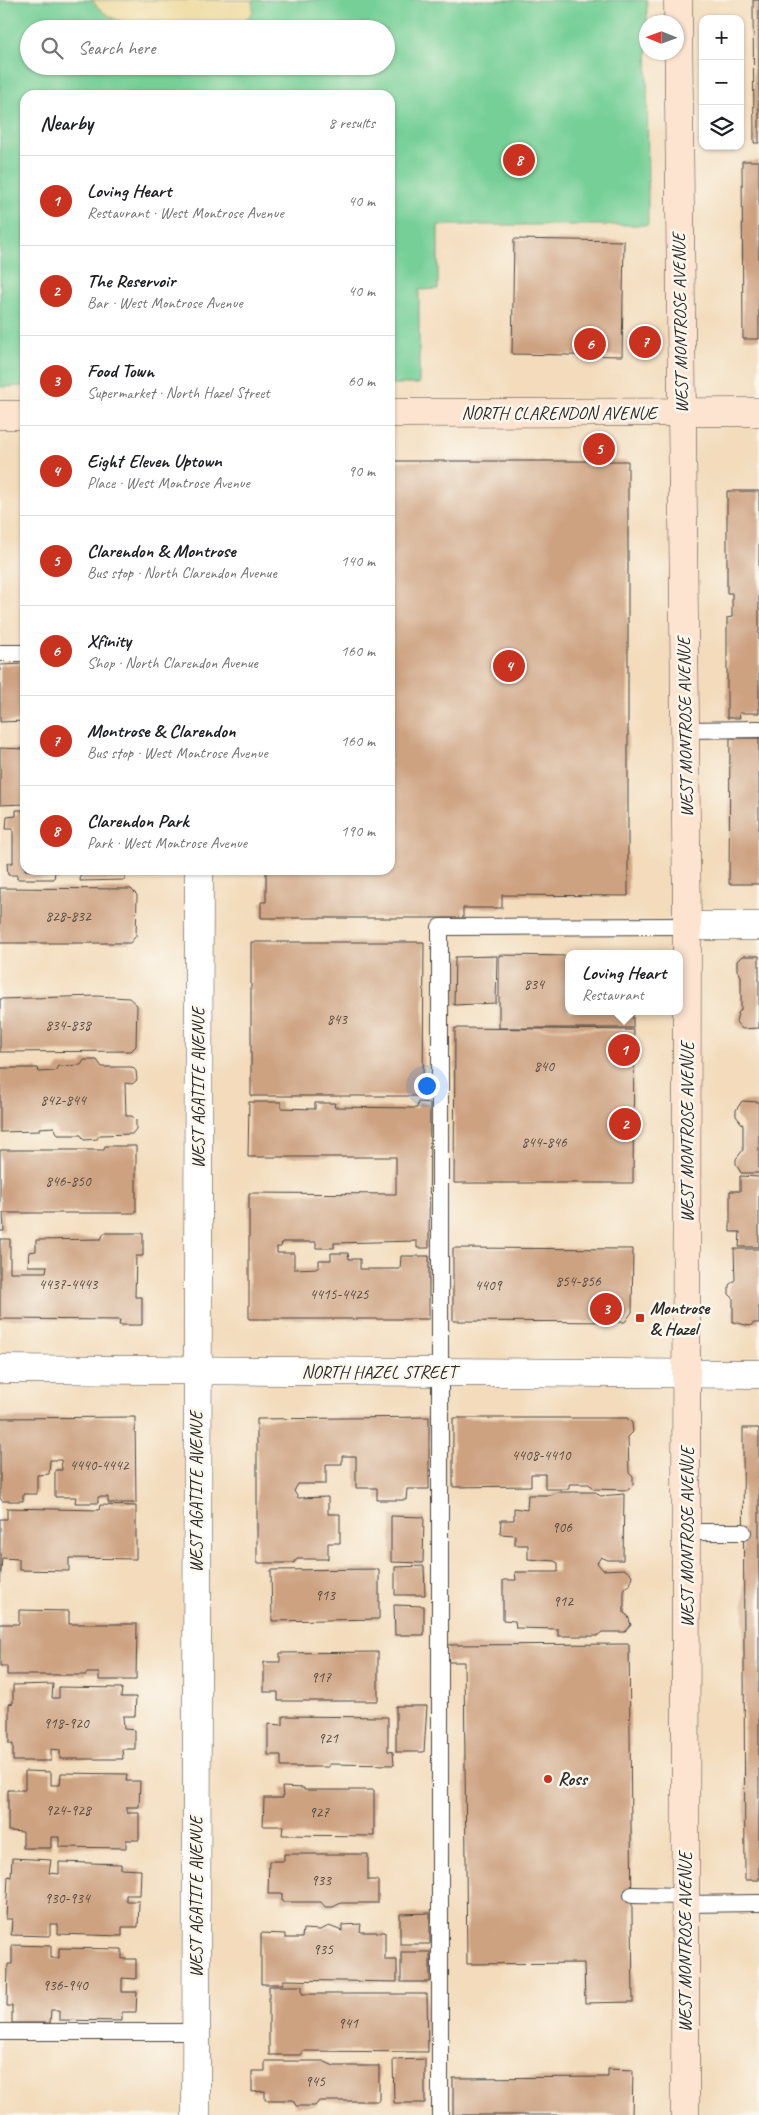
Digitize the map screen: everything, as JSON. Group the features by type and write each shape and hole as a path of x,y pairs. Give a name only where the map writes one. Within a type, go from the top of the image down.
{"main road":[{"name":"WEST MONTROSE AVENUE","path":"678,0 687,926 685,2115"},
{"name":"NORTH CLARENDON AVENUE","path":"395,414 759,412"},
{"path":"0,415 20,415"}],"street":[{"name":"WEST AGATITE AVENUE","path":"196,2115 196,1371 199,875"},
{"path":"687,926 759,926"},
{"name":"NORTH HAZEL STREET","path":"0,1369 759,1374"}],"lane":[{"path":"0,653 20,653"},
{"path":"685,730 759,729"},
{"path":"440,2115 440,927 687,926"},
{"path":"687,1532 743,1532"},
{"path":"632,1895 686,1900 759,1903"},
{"path":"0,2032 196,2032"}],"green space":[{"path":"0,0 647,0 647,15 639,15 639,60 647,60 648,225 438,225 438,289 419,290 419,384 395,384 395,90 20,90 20,386 0,387"}],"sand":[{"path":"92,0 252,0 253,11 246,20 119,20 105,13"}],"building":[{"path":"753,0 759,0 759,143 754,143"},
{"path":"742,161 759,161 759,339 743,339"},
{"path":"514,239 624,241 622,356 512,354"},
{"path":"395,461 628,461 628,896 502,895 502,908 463,908 463,918 261,918 261,902 266,902 266,875 395,875"},
{"path":"727,491 759,491 759,713 739,713 740,718 727,718 727,618 732,617 732,593 727,593"},
{"path":"20,664 20,721 0,722 0,665"},
{"path":"730,738 759,738 759,884 729,884"},
{"path":"0,748 20,749 20,804 0,805"},
{"path":"16,810 20,810 20,875 55,875 54,879 17,879 17,875 8,875 7,863 13,863 13,829 6,829 7,817 16,816"},
{"path":"81,875 125,875 125,880 80,881"},
{"path":"0,888 131,889 137,895 136,936 130,943 0,943"},
{"path":"251,942 424,942 423,1096 251,1096"},
{"path":"499,955 565,956 565,1015 633,1015 633,1028 499,1028"},
{"path":"497,956 496,1003 454,1005 455,957"},
{"path":"742,956 759,956 759,1028 742,1029 736,1022 738,1013 741,1010 741,976 737,970 737,961"},
{"path":"97,996 129,998 137,1005 136,1046 131,1051 0,1052 0,999"},
{"path":"455,1028 634,1030 633,1183 454,1183"},
{"path":"84,1060 97,1060 102,1067 132,1067 136,1071 137,1080 132,1084 125,1083 126,1116 132,1116 136,1120 136,1129 132,1134 100,1135 97,1139 84,1140 81,1135 58,1135 54,1127 39,1128 39,1131 0,1132 0,1068 38,1068 39,1072 55,1071 58,1066 81,1065"},
{"path":"742,1101 759,1102 759,1173 741,1173 736,1164 736,1159 743,1150 743,1125 736,1116 736,1110"},
{"path":"249,1102 281,1102 281,1108 315,1109 315,1103 335,1103 334,1107 417,1108 418,1102 430,1103 429,1248 417,1248 417,1241 334,1243 334,1248 316,1248 316,1242 282,1242 281,1247 277,1247 277,1253 294,1253 294,1269 319,1268 319,1260 331,1260 331,1253 348,1253 349,1259 360,1259 360,1269 400,1269 401,1256 429,1256 429,1319 249,1319 249,1193 396,1194 396,1157 248,1157"},
{"path":"105,1146 136,1146 136,1213 3,1213 4,1231 0,1231 0,1150 104,1150"},
{"path":"740,1176 759,1177 759,1247 739,1247 740,1232 730,1232 730,1191 740,1191"},
{"path":"104,1233 143,1233 143,1256 136,1256 135,1297 142,1297 142,1325 119,1325 120,1320 0,1319 0,1239 10,1239 10,1272 46,1272 47,1266 28,1266 29,1252 36,1251 36,1240 101,1239"},
{"path":"453,1248 633,1249 632,1312 625,1322 453,1321"},
{"path":"734,1249 759,1249 759,1323 754,1323 750,1326 733,1322 733,1298 729,1294 729,1285 735,1280"},
{"path":"135,1417 136,1503 108,1503 108,1497 98,1497 98,1503 75,1503 76,1497 55,1497 55,1470 62,1470 61,1460 50,1460 49,1474 37,1475 37,1494 23,1494 23,1501 2,1501 0,1498 0,1418"},
{"path":"429,1417 429,1489 407,1489 406,1500 377,1500 377,1488 356,1488 356,1456 342,1456 342,1464 326,1464 326,1484 298,1484 294,1491 298,1498 328,1497 328,1514 340,1514 340,1543 328,1543 328,1559 297,1559 294,1563 257,1563 257,1419"},
{"path":"453,1418 627,1418 632,1423 633,1432 628,1437 629,1473 633,1477 633,1485 628,1490 593,1489 589,1484 569,1484 569,1489 545,1489 545,1474 531,1474 531,1486 453,1487"},
{"path":"743,1428 759,1428 759,1880 745,1880"},
{"path":"557,1492 596,1492 600,1496 624,1494 623,1560 608,1560 601,1557 597,1563 603,1570 624,1569 632,1575 630,1585 624,1588 624,1613 628,1616 631,1625 625,1632 602,1632 597,1636 558,1636 558,1629 516,1628 515,1621 503,1620 503,1580 516,1580 515,1572 558,1572 558,1563 528,1559 528,1545 515,1545 515,1535 500,1534 501,1520 514,1520 514,1508 527,1510 528,1495 550,1495"},
{"path":"100,1505 136,1506 136,1559 69,1558 69,1571 19,1570 19,1559 2,1558 0,1583 0,1519 7,1519 7,1508 99,1510"},
{"path":"391,1516 424,1517 423,1563 391,1562"},
{"path":"424,1566 425,1595 395,1595 395,1567"},
{"path":"379,1569 379,1619 272,1621 271,1570"},
{"path":"394,1605 424,1606 424,1635 395,1635"},
{"path":"19,1610 69,1611 69,1624 137,1624 136,1680 99,1680 99,1673 86,1673 86,1675 7,1675 7,1666 0,1666 0,1624 19,1624"},
{"name":"Ross","path":"629,1644 633,2002 585,2003 584,1963 467,1964 464,1662 447,1662 447,1645"},
{"path":"378,1652 378,1701 278,1701 278,1692 264,1692 264,1662 280,1662 280,1653"},
{"path":"53,1684 52,1698 59,1698 59,1687 122,1688 121,1697 136,1697 135,1716 123,1716 124,1729 135,1730 135,1749 122,1749 123,1759 60,1759 60,1750 51,1749 51,1761 13,1761 13,1744 9,1744 9,1704 13,1703 13,1685"},
{"path":"396,1706 427,1706 424,1752 396,1752"},
{"path":"283,1716 388,1717 388,1751 393,1752 394,1765 329,1764 329,1767 281,1767 281,1755 268,1755 268,1724 283,1725"},
{"path":"25,1771 51,1772 51,1785 60,1785 61,1773 127,1774 126,1781 140,1781 139,1807 127,1807 127,1813 139,1813 139,1840 126,1840 126,1848 59,1847 59,1837 51,1837 51,1848 23,1848 23,1832 8,1831 8,1790 25,1790"},
{"path":"282,1787 304,1788 304,1790 374,1790 374,1836 282,1835 283,1826 263,1826 264,1798 283,1798"},
{"path":"284,1854 368,1854 368,1880 378,1880 378,1903 341,1903 333,1907 325,1907 321,1902 282,1902 282,1894 268,1894 269,1861 284,1861"},
{"path":"12,1858 51,1860 49,1873 59,1874 59,1862 121,1864 121,1869 141,1870 140,1895 126,1895 126,1901 139,1901 138,1927 122,1927 122,1936 58,1934 58,1924 50,1924 50,1936 11,1935 12,1919 6,1919 8,1876 11,1877"},
{"path":"430,1913 430,1944 400,1944 400,1914"},
{"path":"361,1924 360,1932 385,1932 385,1960 397,1960 397,1982 283,1980 283,1984 261,1984 261,1933 285,1934 285,1938 302,1938 303,1929 320,1930 329,1926 342,1931 342,1925"},
{"path":"12,1945 51,1946 51,1958 59,1958 59,1948 122,1949 122,1959 136,1959 136,1979 122,1978 122,1992 137,1992 136,2012 122,2012 122,2021 59,2020 59,2010 51,2010 50,2023 12,2023 12,2006 7,2006 8,1964 12,1964"},
{"path":"401,1952 430,1952 430,1982 401,1982"},
{"path":"269,1986 302,1986 302,1994 427,1994 428,2052 302,2051 302,2055 269,2055"},
{"path":"425,2059 425,2103 394,2103 393,2060"},
{"path":"265,2061 323,2061 334,2066 379,2066 379,2101 319,2101 315,2106 296,2106 293,2100 265,2100 265,2091 252,2092 252,2071 265,2071"},
{"path":"608,2069 633,2070 632,2115 453,2115 453,2078 608,2077"}],"place":[{"name":"Clarendon Park","path":"519,160"},
{"name":"Montrose & Clarendon","path":"645,342"},
{"name":"Xfinity","path":"590,344"},
{"name":"Clarendon & Montrose","path":"599,449"},
{"name":"Eight Eleven Uptown","path":"509,666"},
{"name":"Loving Heart","path":"624,1050"},
{"name":"The Reservoir","path":"625,1124"},
{"name":"Food Town","path":"606,1309"},
{"name":"Montrose & Hazel","path":"640,1318"},
{"name":"Ross","path":"548,1779"}]}
